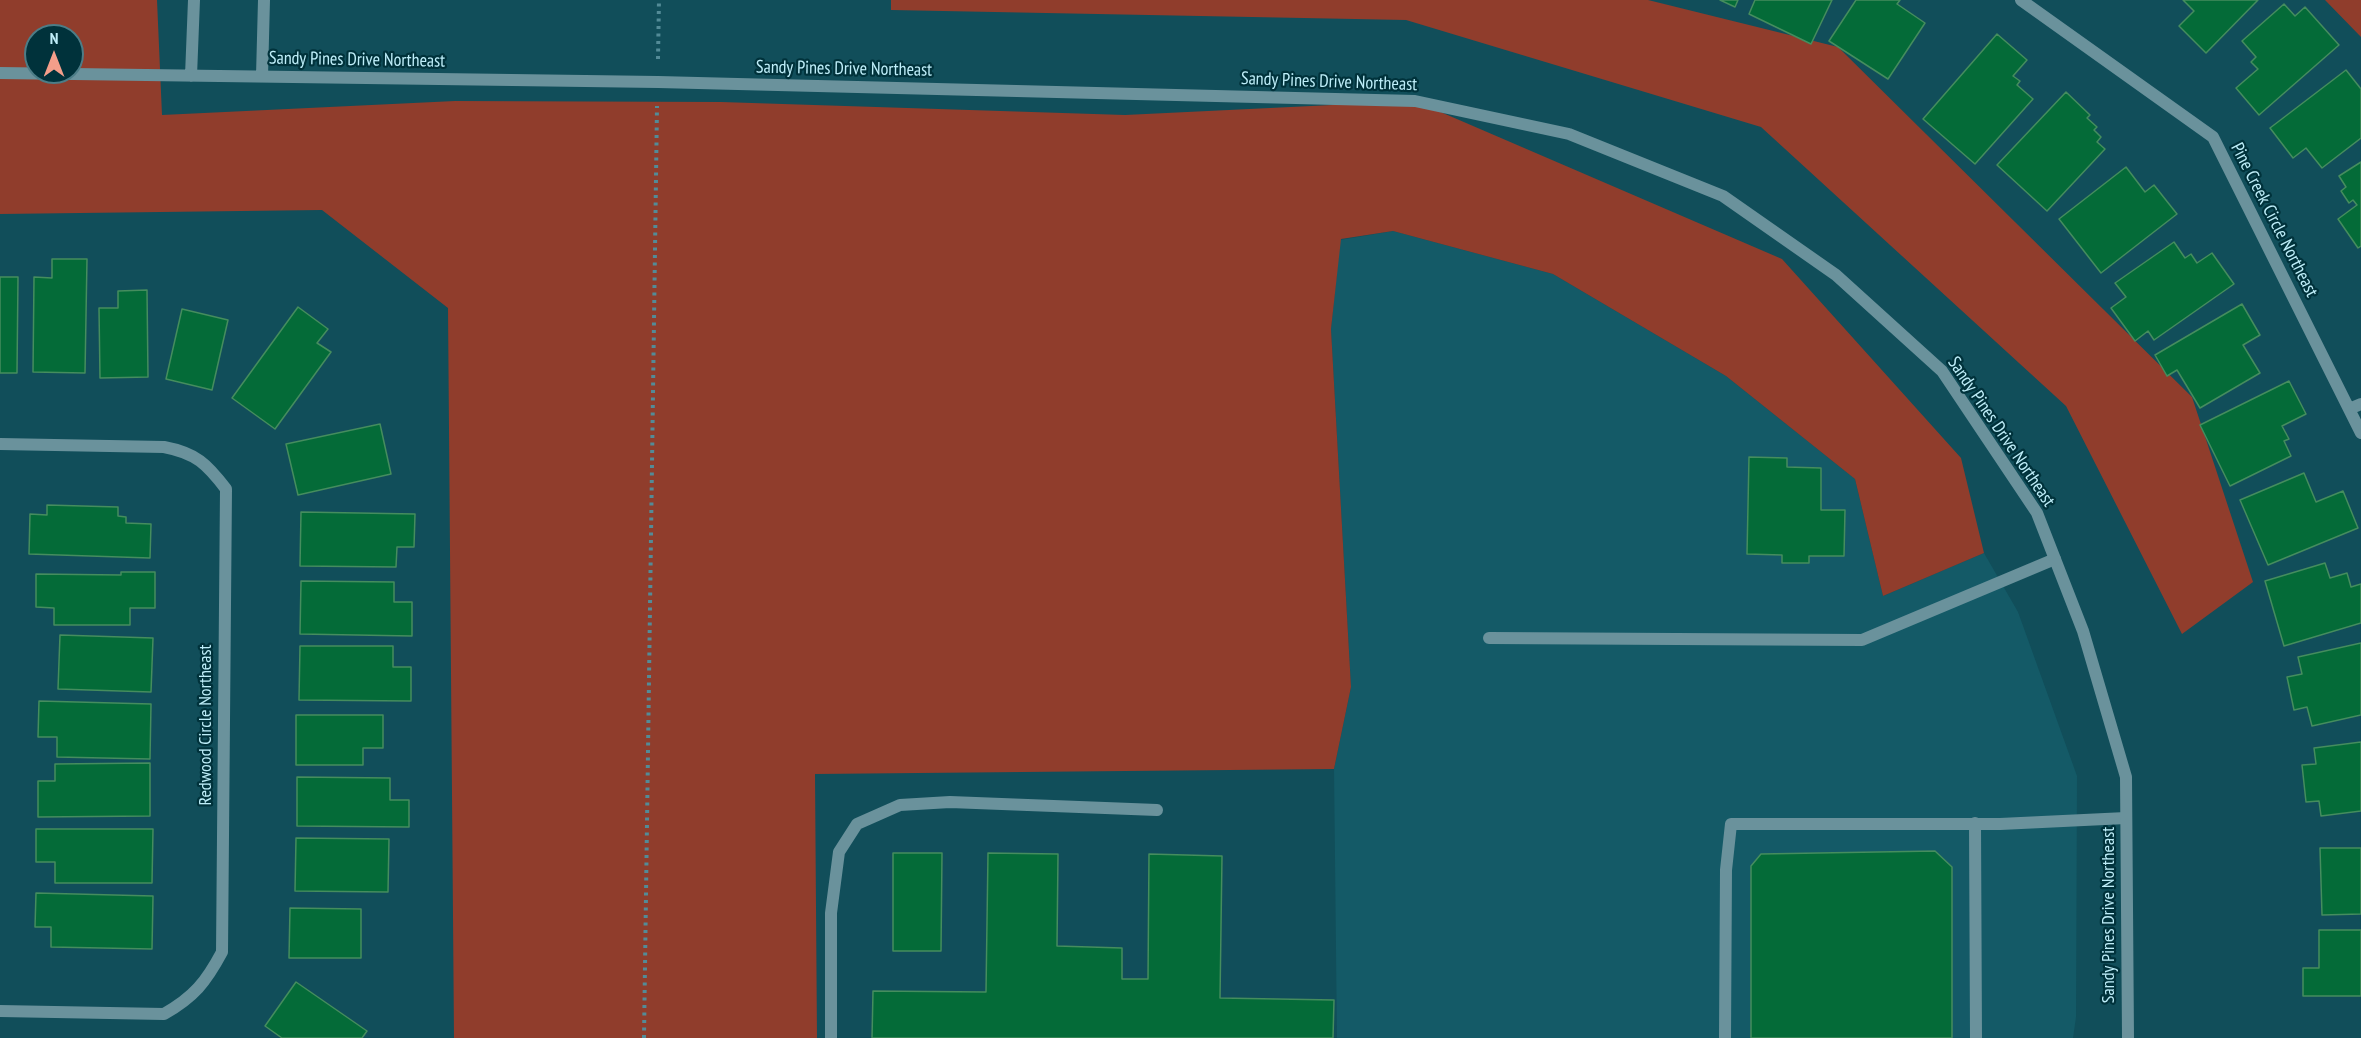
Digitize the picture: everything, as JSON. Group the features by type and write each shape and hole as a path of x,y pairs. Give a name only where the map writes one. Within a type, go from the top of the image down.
{"street":[{"path":"191,76 194,0"},
{"path":"262,76 264,0"},
{"name":"Pine Creek Circle Northeast","path":"2021,0 2213,137 2355,406 2361,433"},
{"name":"Sandy Pines Drive Northeast","path":"0,73 658,82 1414,101 1569,134 1723,196 1836,275 1942,371 2037,513 2083,631 2126,777 2128,1038"},
{"name":"Redwood Circle Northeast","path":"0,444 164,447 187,452 210,468 226,489 222,952 208,979 187,1001 164,1014 0,1011"},
{"path":"1489,638 1862,640 2055,559"},
{"path":"831,1038 831,914 839,852 857,824 900,805 950,802 1157,810"},
{"path":"1725,1038 1726,870 1731,824 1975,823 2126,818"},
{"path":"1975,823 1976,1038"}],"path":[{"path":"644,1038 659,0"}],"shaded area":[{"path":"0,0 157,0 162,115 455,101 721,102 1125,115 1415,101 1782,259 1961,458 1984,553 1883,596 1855,479 1726,376 1553,274 1393,231 1341,239 1331,329 1351,687 1334,769 815,774 817,1038 454,1038 448,308 322,210 0,214"},
{"path":"891,0 1648,0 1838,47 2192,397 2253,582 2182,634 2066,406 1761,127 1406,20 891,10"},
{"path":"2325,0 2361,0 2361,37"},
{"path":"1393,231 1553,274 1726,376 1855,479 1883,596 1984,553 2018,612 2077,776 2076,1017 2073,1038 1337,1038 1334,769 1351,687 1331,329 1340,240"}],"building":[{"path":"1720,0 1738,0 1735,7"},
{"path":"1755,0 1832,0 1811,44 1749,14"},
{"path":"1856,0 1900,0 1897,4 1925,23 1888,79 1829,41"},
{"path":"2183,0 2258,0 2206,53 2179,26 2194,11"},
{"path":"2284,4 2295,16 2305,7 2339,45 2259,115 2236,88 2258,69 2251,62 2256,57 2242,41"},
{"path":"1997,34 2027,60 2013,76 2020,81 2017,85 2033,99 1975,164 1923,119"},
{"path":"2346,70 2361,89 2361,138 2322,168 2306,148 2293,158 2270,128"},
{"path":"2066,92 2090,115 2087,118 2097,127 2094,130 2101,137 2097,142 2105,149 2047,211 1997,165"},
{"path":"2361,162 2361,246 2358,248 2338,219 2357,205 2353,200 2349,203 2341,191 2346,187 2339,176"},
{"path":"2126,167 2145,192 2154,185 2177,214 2101,273 2059,219"},
{"path":"2174,242 2185,258 2191,254 2197,263 2212,253 2234,284 2154,340 2148,331 2135,341 2111,308 2126,297 2115,283"},
{"path":"52,259 87,259 85,373 33,372 34,277 52,278"},
{"path":"0,277 18,277 17,373 0,373"},
{"path":"147,290 148,377 100,378 99,308 118,308 118,291"},
{"path":"2242,304 2260,335 2243,345 2260,373 2200,408 2177,370 2167,376 2155,355"},
{"path":"298,307 328,329 317,343 331,352 275,429 232,398"},
{"path":"182,309 228,320 212,390 166,379"},
{"path":"2289,381 2306,414 2282,426 2289,439 2284,441 2291,456 2230,486 2200,425"},
{"path":"380,424 391,474 298,495 286,444"},
{"path":"1749,457 1787,458 1787,467 1821,468 1821,510 1845,510 1844,556 1809,556 1809,563 1782,563 1782,555 1747,554"},
{"path":"2304,473 2316,502 2343,491 2358,528 2268,565 2240,500"},
{"path":"47,505 118,507 118,516 126,517 126,523 151,524 150,558 29,554 30,514 47,515"},
{"path":"301,512 415,514 414,547 397,547 396,567 300,566"},
{"path":"2325,563 2330,578 2347,573 2351,587 2361,584 2361,623 2284,646 2265,581"},
{"path":"121,572 155,572 155,608 130,608 130,625 54,625 54,608 36,607 36,574 121,575"},
{"path":"301,581 394,582 394,602 412,602 412,636 300,634"},
{"path":"60,635 153,638 151,692 58,689"},
{"path":"2361,643 2361,715 2312,726 2307,707 2294,710 2287,677 2302,674 2298,657"},
{"path":"300,646 393,646 393,667 411,667 411,701 299,700"},
{"path":"39,701 151,704 150,759 57,757 57,737 38,737"},
{"path":"296,715 383,715 383,748 363,748 363,765 296,765"},
{"path":"2361,742 2361,811 2321,816 2319,801 2306,802 2302,765 2316,764 2314,748"},
{"path":"150,763 150,816 38,817 38,781 55,781 55,764"},
{"path":"297,777 390,778 390,800 409,800 409,827 297,826"},
{"path":"36,829 153,829 152,883 55,883 55,862 36,862"},
{"path":"296,838 389,839 388,892 295,891"},
{"path":"2320,848 2361,848 2361,914 2322,915"},
{"path":"1935,851 1952,867 1952,1038 1751,1038 1751,866 1761,854"},
{"path":"893,853 942,853 941,951 893,951"},
{"path":"988,853 1058,854 1057,946 1122,948 1122,979 1148,979 1149,854 1222,856 1220,998 1334,1000 1333,1038 872,1038 873,991 986,992"},
{"path":"36,893 153,896 152,949 51,947 51,927 35,927"},
{"path":"290,908 361,909 361,958 289,958"},
{"path":"2319,930 2361,930 2361,996 2303,996 2303,968 2319,968"},
{"path":"296,982 367,1031 362,1038 282,1038 265,1026"}]}
